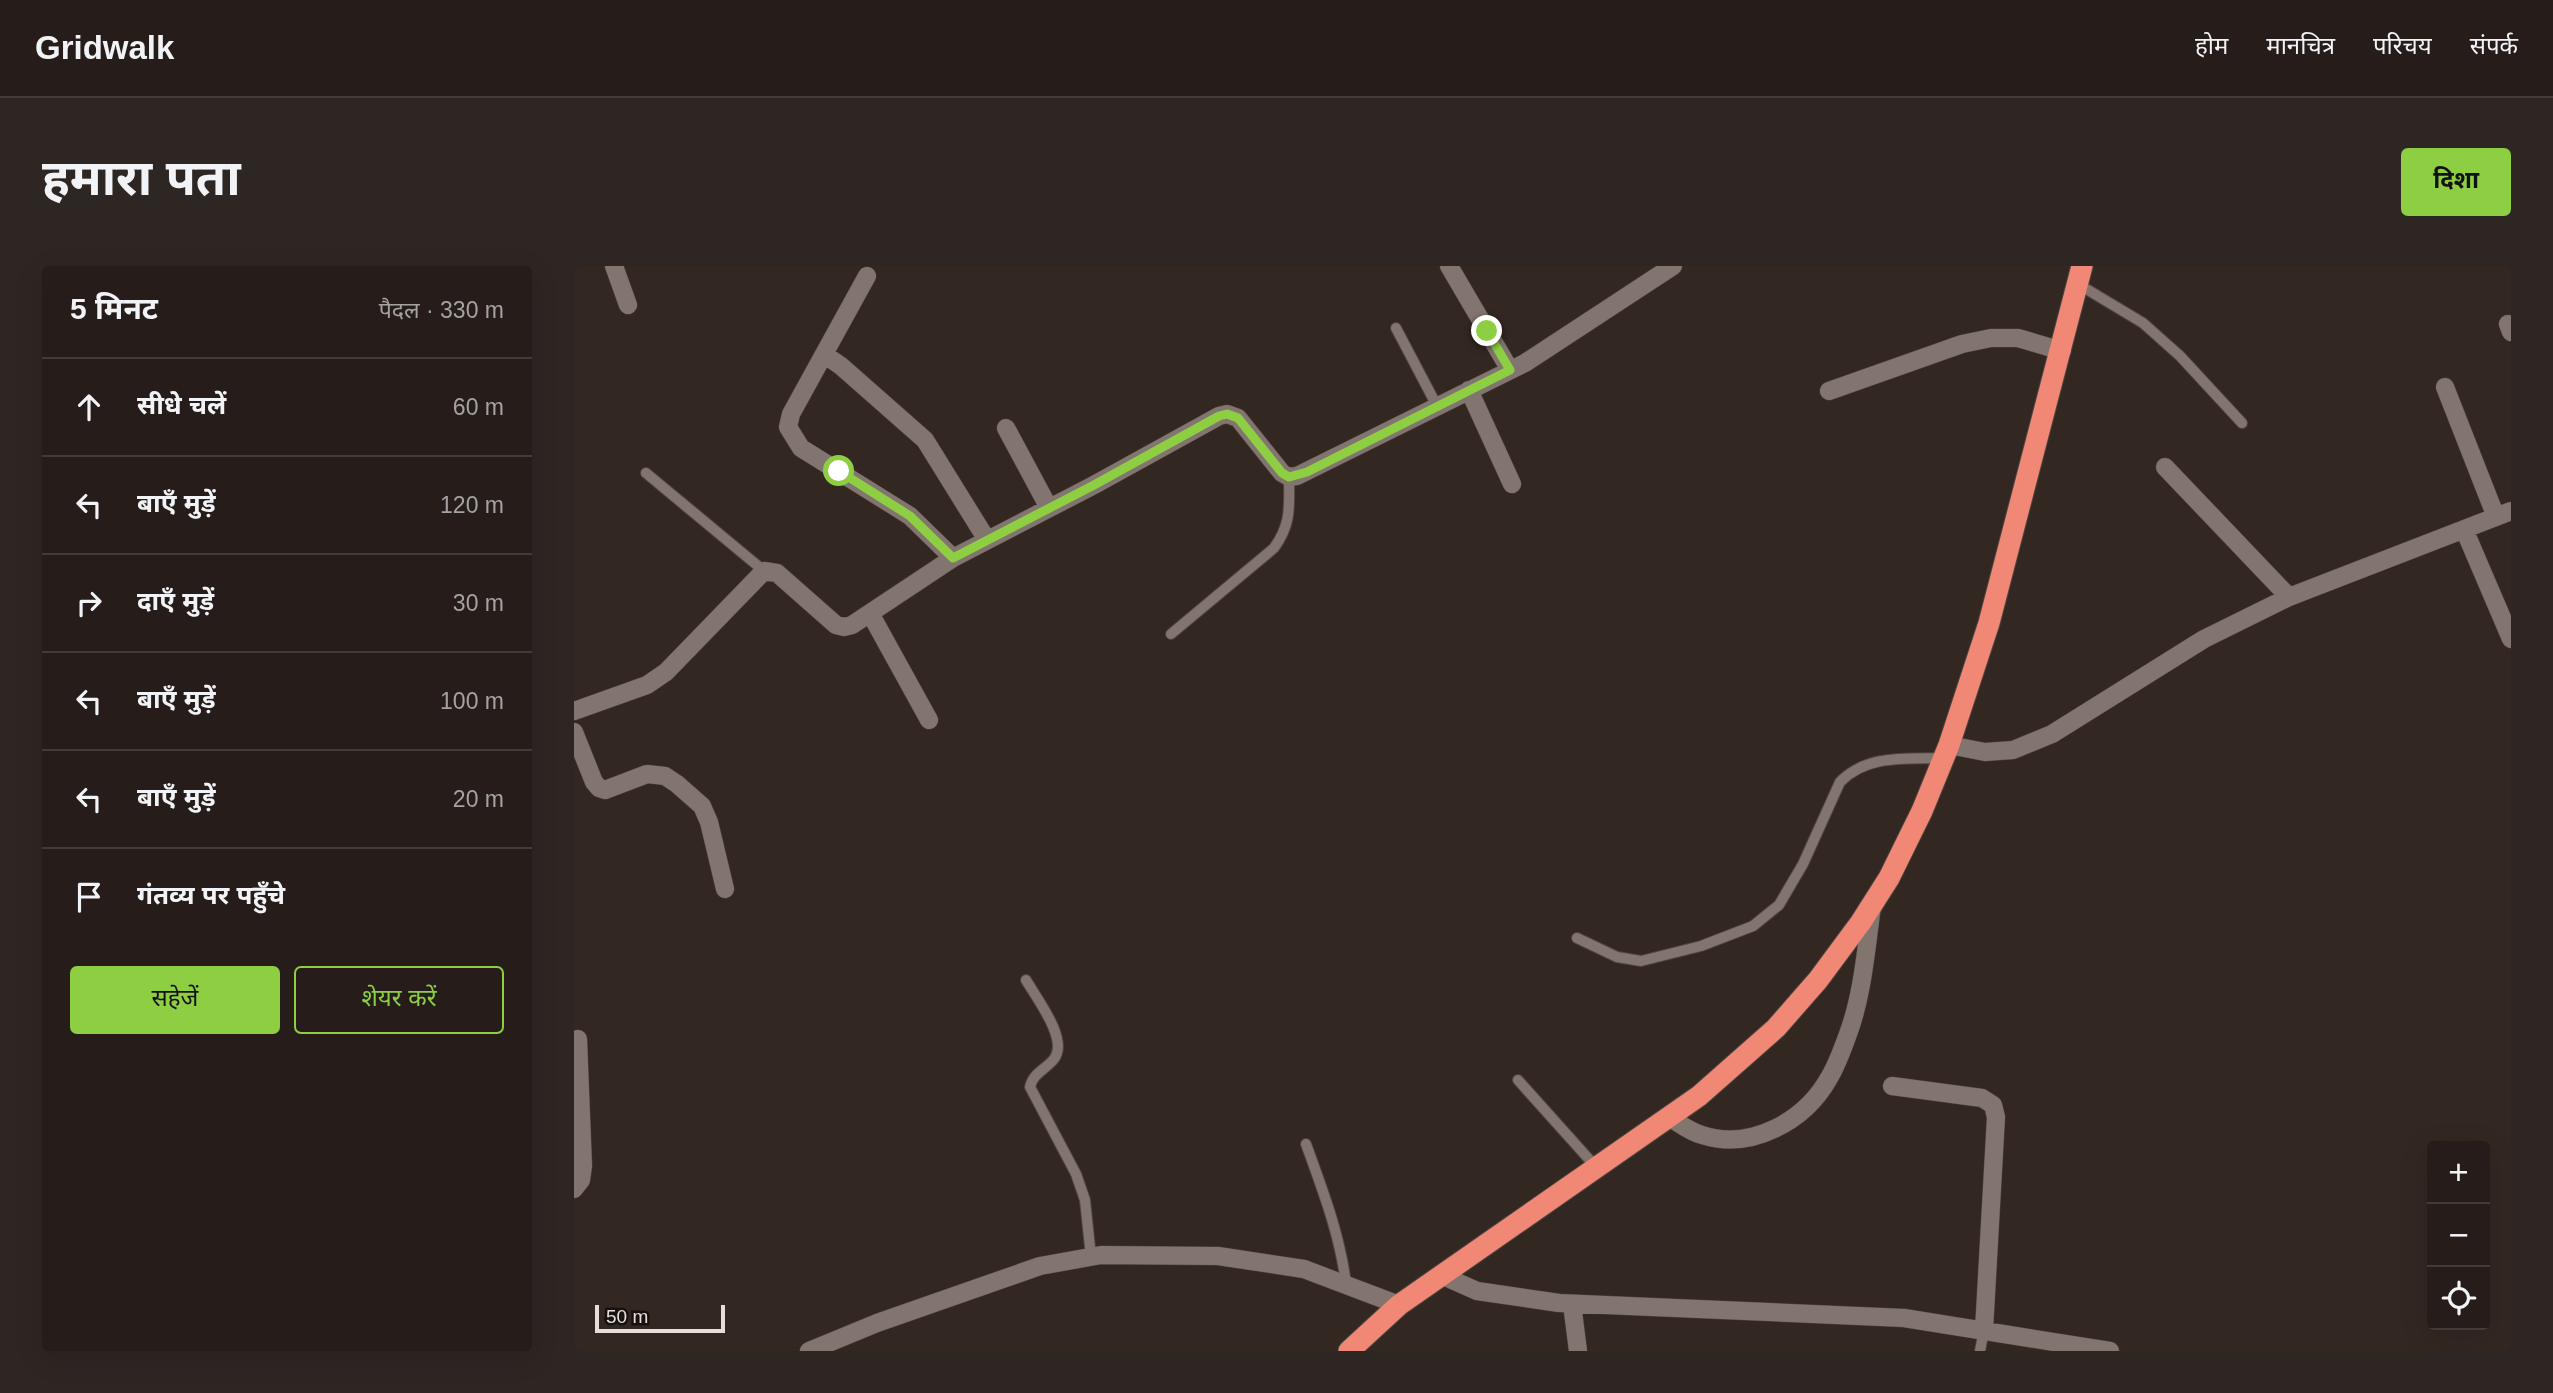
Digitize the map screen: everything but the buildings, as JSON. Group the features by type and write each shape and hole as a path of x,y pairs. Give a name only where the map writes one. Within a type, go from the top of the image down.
{"highway":[{"path":"1349,1351 1399,1305 1699,1096 1776,1028 1818,980 1873,903 1895,867 1922,811 1946,752 1989,623 2080,275"}],"street":[{"path":"614,266 628,305"},
{"path":"1449,266 1510,370"},
{"path":"574,711 647,685 666,672 764,571 777,573 836,625 852,625 953,558 1219,416 1227,414 1238,418 1282,473 1289,477 1307,472 1525,363 1674,266"},
{"path":"867,276 791,414 788,427 790,434 801,448 910,516 953,558"},
{"path":"1829,391 1962,344 1991,338 2018,338 2062,351"},
{"path":"825,355 925,440 987,540"},
{"path":"1946,752 2013,750 2052,733 2204,639 2289,597 2503,514 2445,387"},
{"path":"1469,390 1512,484"},
{"path":"1006,428 1049,508"},
{"path":"2165,467 2289,597"},
{"path":"2464,529 2511,639"},
{"path":"870,613 929,720"},
{"path":"574,732 594,782 599,788 606,790 647,774 665,776 702,806 709,822 725,889"},
{"path":"1669,1117 1699,1135 1724,1140 1746,1139 1777,1129 1807,1106 1829,1079 1849,1031 1860,987 1873,903"},
{"path":"574,1189 580,1180 583,1166 578,1039"},
{"path":"1892,1086 1982,1098 1993,1105 1996,1116 1984,1330"},
{"path":"809,1351 877,1323 1040,1266 1091,1257 1218,1256 1304,1269 1399,1305"},
{"path":"1441,1275 1477,1291 1572,1304 1904,1318 2110,1351"},
{"path":"1572,1304 1578,1351"}],"lane":[{"path":"2080,275 2143,323 2180,356 2242,423"},
{"path":"1396,328 1437,406"},
{"path":"646,473 764,571"},
{"path":"1171,634 1274,548 1285,533 1289,515 1289,477"},
{"path":"1577,938 1618,957 1641,961 1701,946 1753,926 1779,905 1803,864 1840,782 1850,771 1875,760 1946,752"},
{"path":"1026,981 1056,1033 1059,1051 1053,1060 1032,1078 1030,1087 1076,1174 1085,1200 1091,1257"},
{"path":"1518,1080 1596,1167"},
{"path":"1306,1144 1334,1222 1342,1252 1346,1284"},
{"path":"1980,1351 1984,1330"}],"route":[{"path":"839,471 910,516 953,558 1227,414 1238,418 1282,473 1289,477 1307,472 1510,370 1487,331"}]}
